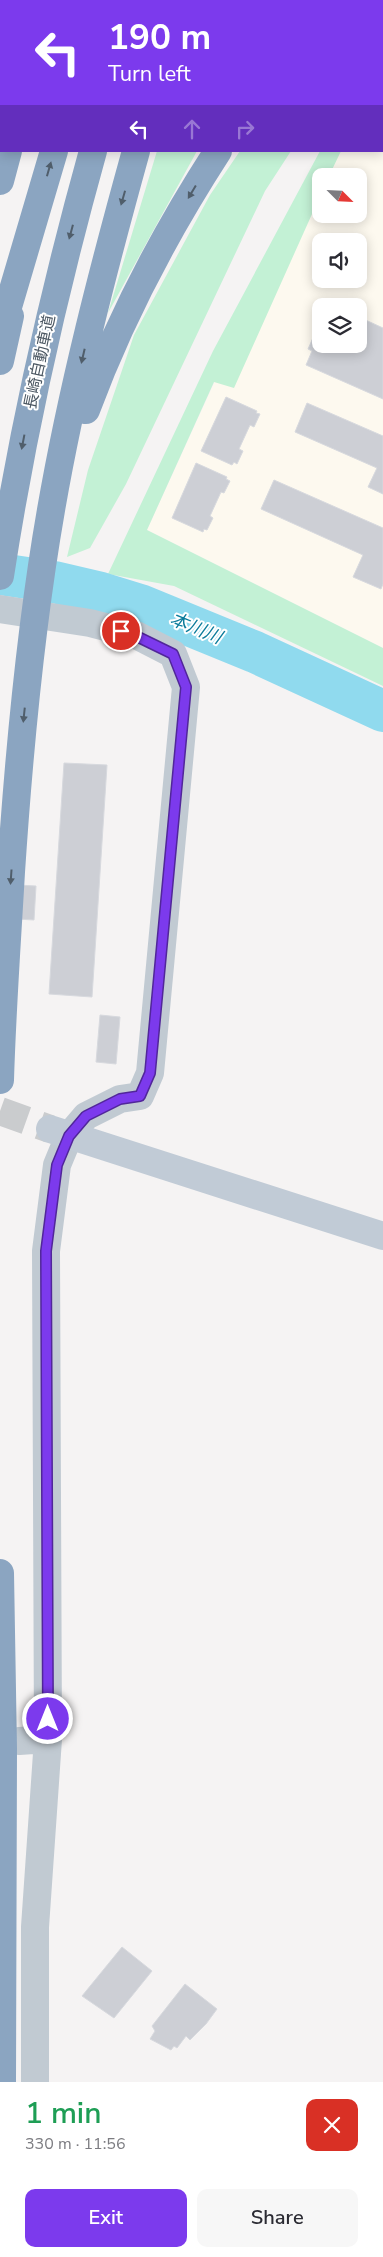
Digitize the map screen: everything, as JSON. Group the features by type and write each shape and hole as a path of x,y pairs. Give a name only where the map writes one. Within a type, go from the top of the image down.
{"highway":[{"path":"0,180 8,152"},
{"path":"0,334 22,266 54,152"},
{"name":"長崎自動車道","path":"0,576 11,503 39,364 71,231 93,152"},
{"path":"0,1080 2,1006 16,793 29,666 42,570 96,300 136,152"},
{"path":"53,511 81,423 120,326 174,221 217,152"},
{"path":"0,361 22,266"},
{"path":"0,1573 11,1745 2,2082"},
{"path":"0,1713 11,1745"}],"street":[{"path":"0,609 90,623 136,636 173,654 186,687 150,1073 140,1096 120,1099 59,1132"},
{"path":"59,1132 383,1236"},
{"path":"35,2082 35,1926 48,1739 46,1251 57,1165 59,1132"},
{"path":"11,1745 48,1739"}],"shaded area":[{"path":"320,152 383,152 383,648 147,530 312,169 312,223 368,222 368,168 312,168"}],"green space":[{"path":"157,152 196,152 108,313"},
{"path":"239,152 290,152 265,191 126,484 90,548 67,557 88,470 134,335 210,195"},
{"path":"319,152 341,152 333,168 312,168 312,214 234,388 214,382 147,530 383,648 383,686 174,586 108,574 213,351"}],"building":[{"path":"367,321 383,328 383,399 306,365 312,351 312,353 367,353"},
{"path":"312,340 312,351 308,349"},
{"path":"226,397 260,414 254,427 250,425 239,449 243,451 237,464 234,462 232,465 201,451"},
{"path":"307,403 383,436 383,494 368,487 377,468 295,432"},
{"path":"196,463 227,477 226,479 230,481 224,493 221,492 210,516 213,518 207,530 204,529 203,532 172,518"},
{"path":"274,480 383,528 383,584 381,589 353,577 363,555 261,509"},
{"path":"64,763 107,765 92,997 49,994"},
{"path":"0,884 36,886 34,920 0,918"},
{"path":"100,1015 120,1017 116,1064 96,1062"},
{"path":"122,1947 152,1971 114,2018 82,1996"},
{"path":"185,1984 217,2009 206,2024 190,2040 186,2036 177,2048 174,2046 171,2050 150,2039 155,2031 152,2026"}],"waterway":[{"name":"本川川","path":"0,574 54,582 101,593 140,605 255,652 383,711"}],"tunnel":[{"path":"0,1111 50,1129"}],"route":[{"path":"48,1719 46,1251 57,1165 69,1136 86,1116 120,1099 140,1096 150,1073 186,687 173,654 121,631"}]}
